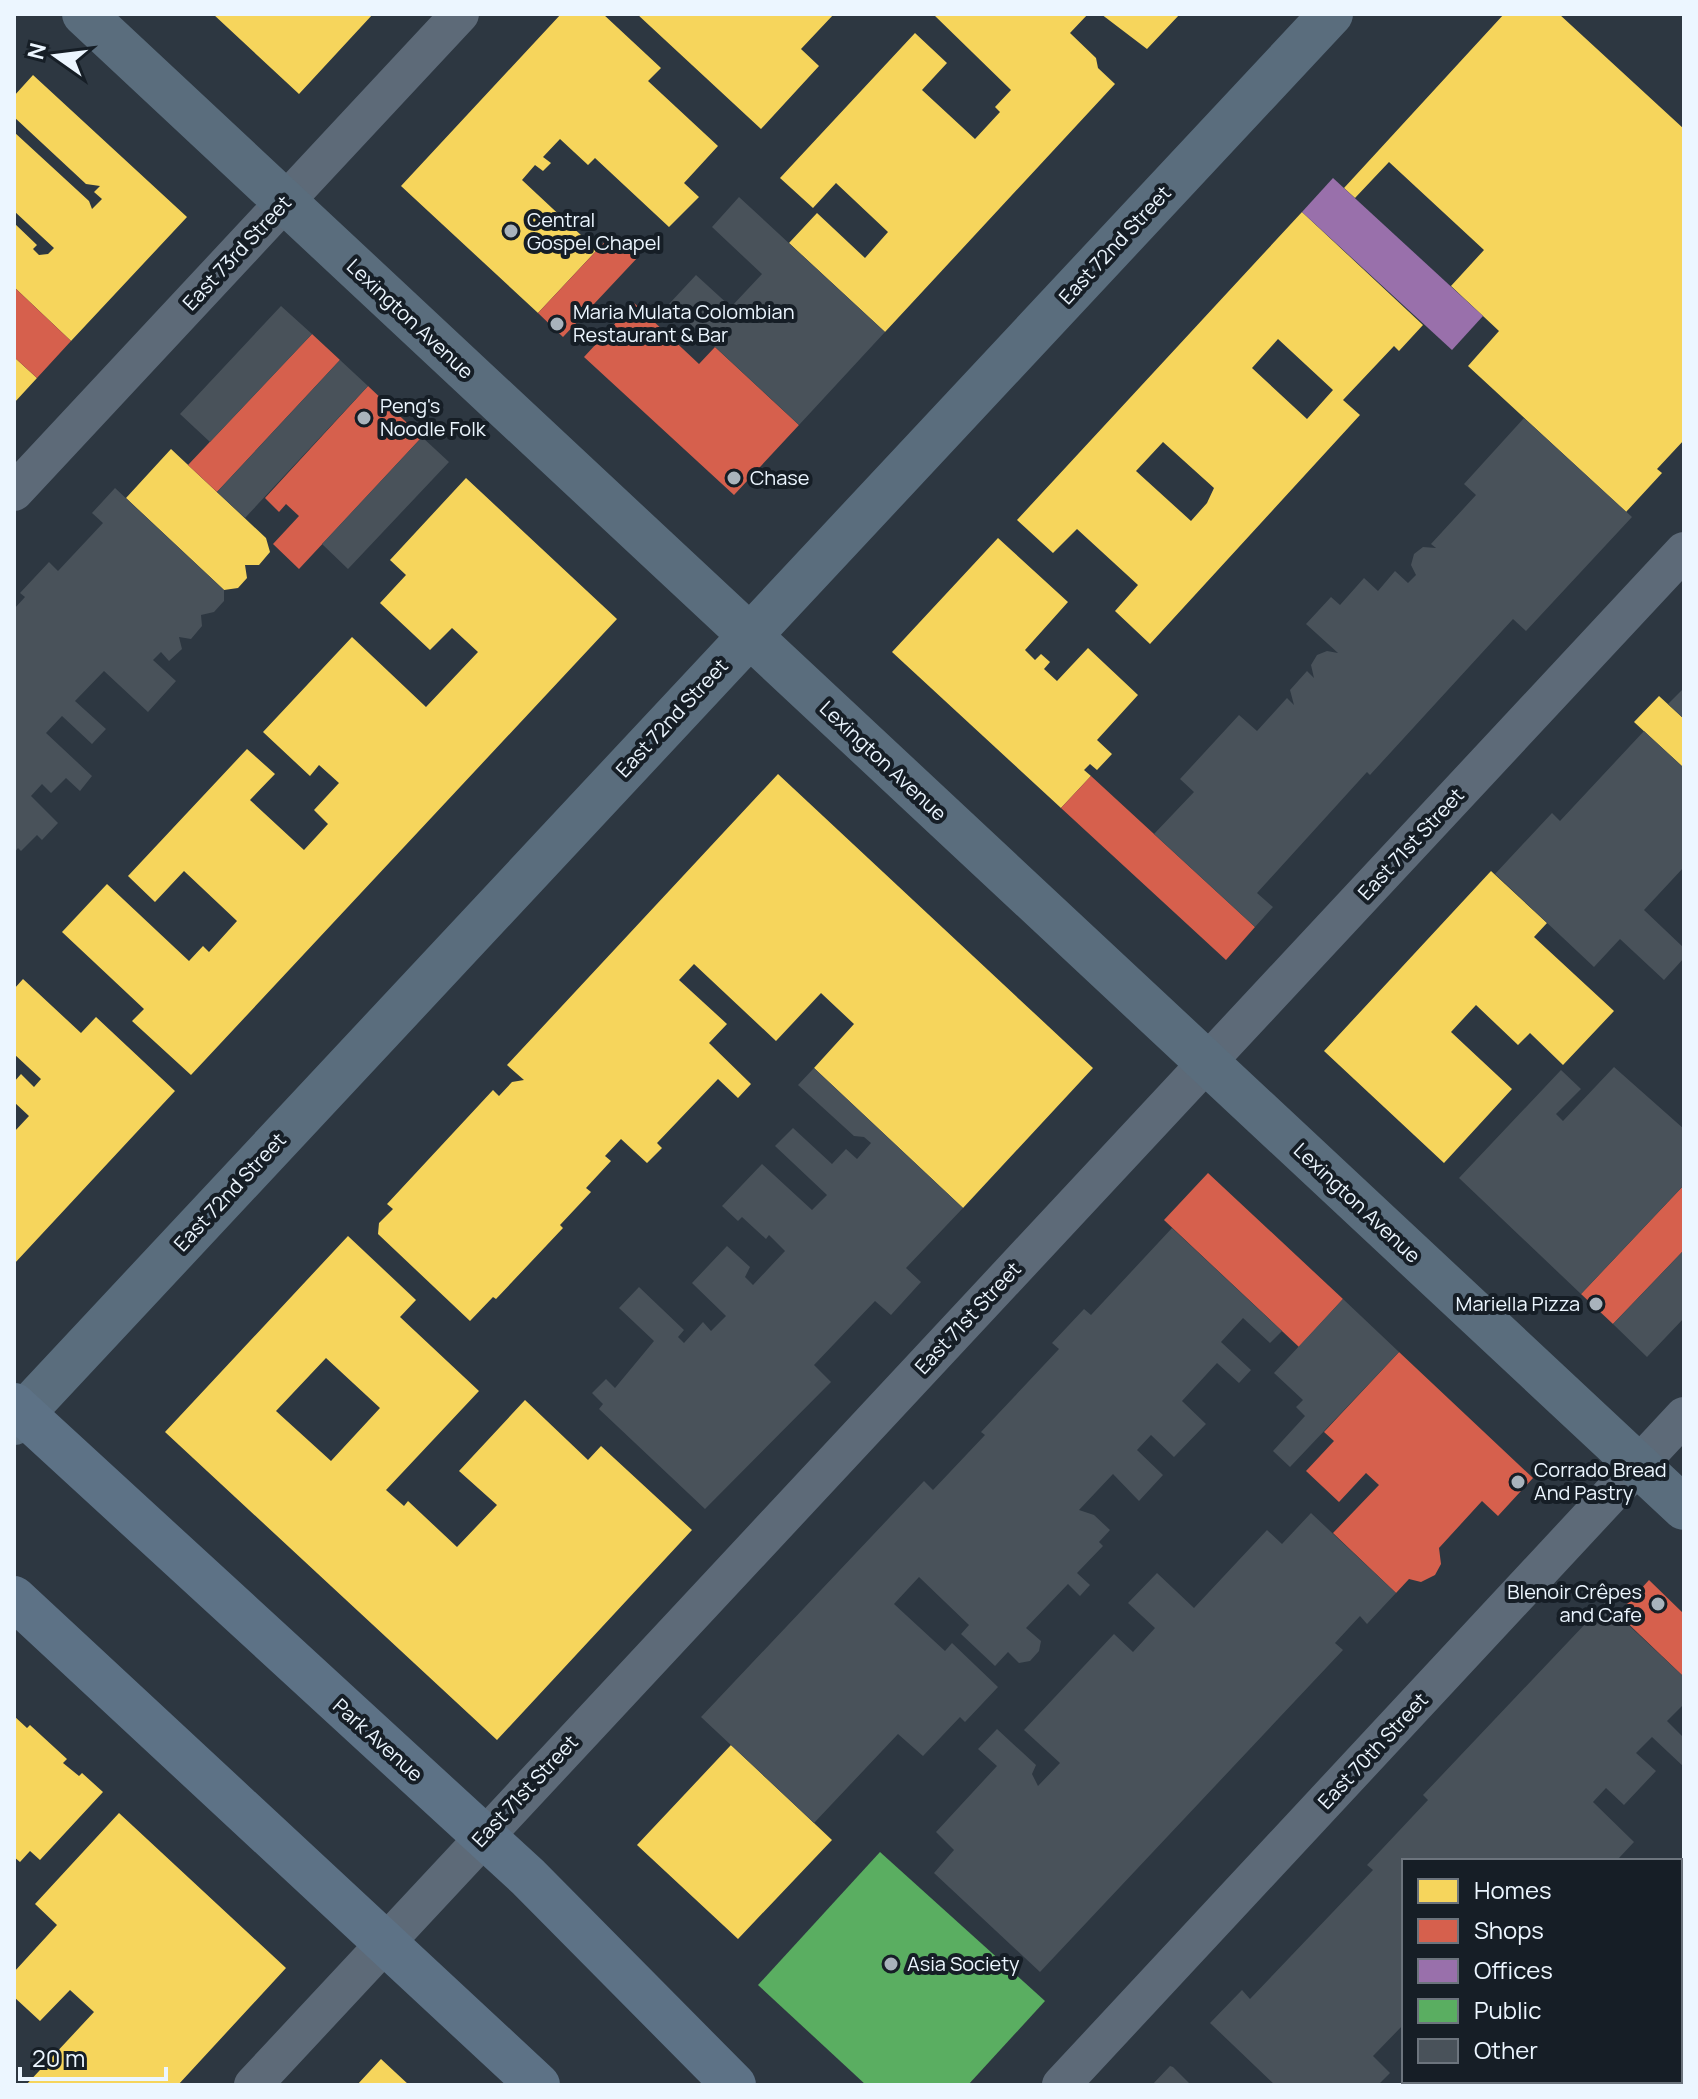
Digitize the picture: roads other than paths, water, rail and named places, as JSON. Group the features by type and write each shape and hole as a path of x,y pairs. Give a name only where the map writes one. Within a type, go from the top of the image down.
{"main road":[{"name":"Lexington Avenue","path":"84,14 1684,1508"},
{"name":"East 72nd Street","path":"17,1413 750,637 1331,14"},
{"name":"Park Avenue","path":"17,1413 483,1836 734,2085"},
{"path":"14,1598 538,2085"}],"street":[{"name":"East 73rd Street","path":"14,492 460,14"},
{"name":"East 71st Street","path":"253,2085 1684,551"},
{"name":"East 70th Street","path":"1061,2085 1684,1416"}],"place":[{"name":"Central Gospel Chapel","path":"511,231"},
{"name":"Maria Mulata Colombian Restaurant & Bar","path":"557,324"},
{"name":"Peng's Noodle Folk","path":"364,418"},
{"name":"Chase","path":"734,478"},
{"name":"Mariella Pizza","path":"1596,1304"},
{"name":"Corrado Bread And Pastry","path":"1518,1482"},
{"name":"Blenoir Crêpes and Cafe","path":"1658,1604"},
{"name":"Asia Society","path":"891,1964"}]}
